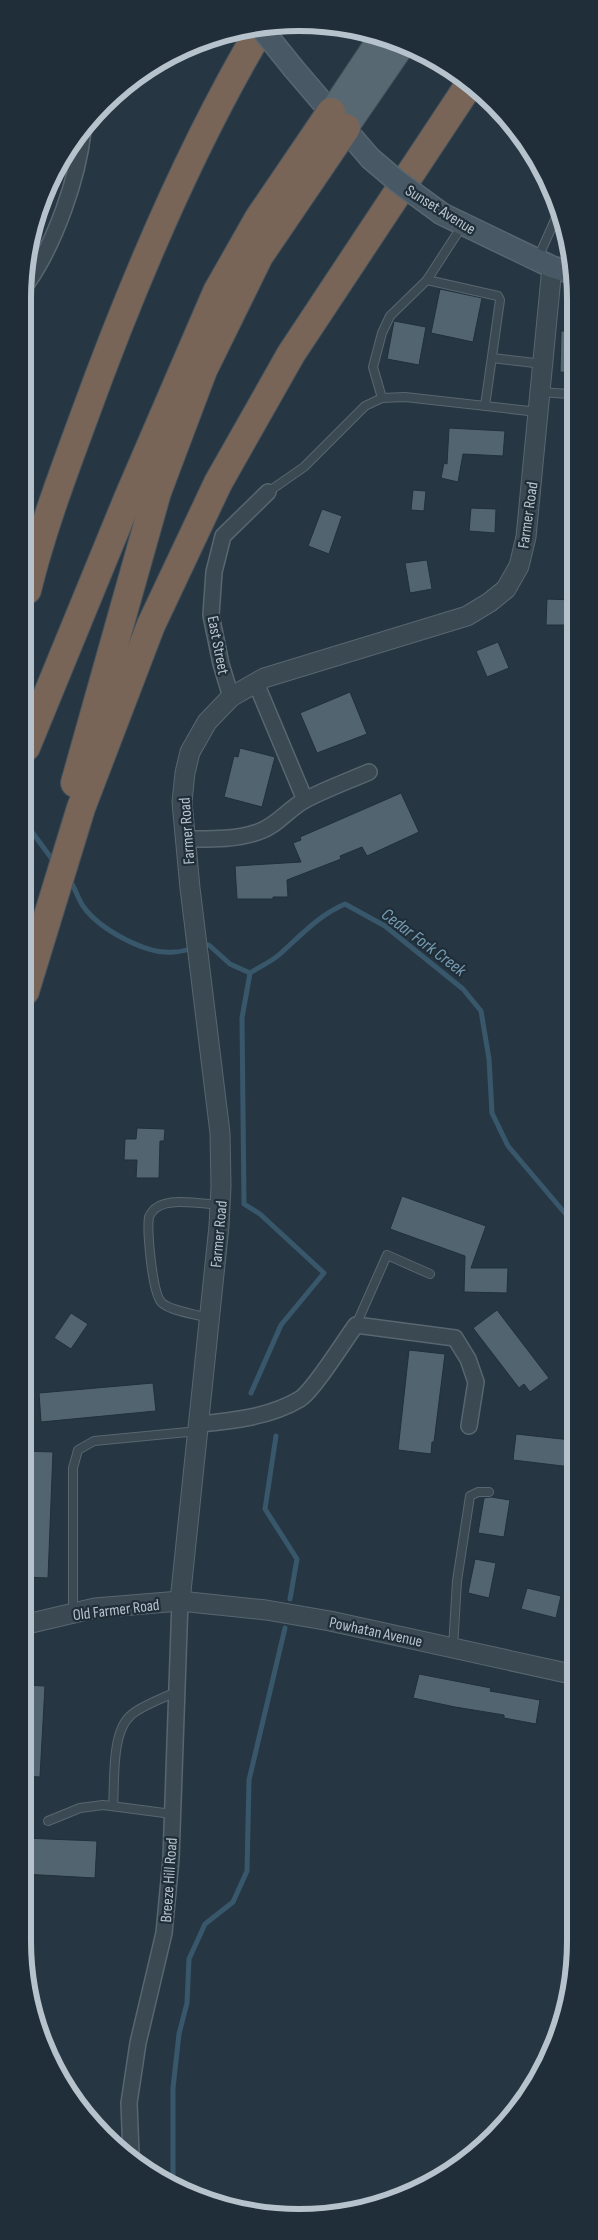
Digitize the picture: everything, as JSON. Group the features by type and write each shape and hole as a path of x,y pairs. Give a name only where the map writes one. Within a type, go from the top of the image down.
{"highway":[{"path":"31,577 64,470 104,361 156,236 234,75 257,35"},
{"path":"31,970 82,808 148,634 218,483 291,354 466,90"},
{"path":"31,736 129,496 217,292 258,218 339,120"},
{"path":"31,966 86,741 157,492 203,370 258,256 339,120"}],"main road":[{"name":"Sunset Avenue","path":"266,34 370,158 397,181 442,214 545,264 565,270"},
{"path":"339,120 378,43"},
{"path":"339,120 398,51"}],"street":[{"path":"33,275 40,264 60,216 81,153 82,142"},
{"name":"Farmer Road","path":"180,1601 220,1205 220,1133 182,802 185,773 190,752 207,722 231,697 264,678 467,616 506,589 519,566 526,537 543,364 545,264"},
{"name":"East Street","path":"231,697 211,615 214,572 223,536 268,492"},
{"path":"256,683 305,800"},
{"path":"186,839 221,838 258,832 275,824 290,810 305,800 369,772"},
{"path":"198,1428 272,1411 301,1399 356,1326 455,1338 468,1358 476,1382 469,1426"},
{"name":"Old Farmer Road","path":"31,1623 94,1608 180,1601"},
{"name":"Powhatan Avenue","path":"180,1601 266,1610 330,1621 567,1673"},
{"name":"Breeze Hill Road","path":"131,2149 128,2103 138,2042 164,1933 171,1859 180,1601"}],"lane":[{"path":"545,264 556,222"},
{"path":"382,398 373,366 382,333 390,316 428,280 463,224"},
{"path":"428,280 498,296 500,306 485,406"},
{"path":"492,358 543,364"},
{"path":"540,392 567,394"},
{"path":"268,492 304,467 365,406 382,398 405,397 538,412"},
{"path":"210,1318 163,1304 156,1292 152,1273 149,1216 155,1208 164,1204 194,1203 220,1205"},
{"path":"356,1326 387,1255 430,1274"},
{"path":"73,1614 73,1468 78,1450 85,1445 99,1440 198,1428"},
{"path":"453,1648 460,1559 470,1496 478,1492 489,1492"},
{"path":"113,1806 118,1739 122,1726 131,1715 178,1690"},
{"path":"48,1821 80,1808 103,1805 172,1814"}],"building":[{"path":"440,289 482,298 473,342 431,333"},
{"path":"394,321 426,327 419,365 387,359"},
{"path":"561,331 567,331 567,373 560,372"},
{"path":"449,428 505,431 503,456 463,454 458,482 441,478 444,463 447,464"},
{"path":"413,490 426,491 424,511 411,510"},
{"path":"471,508 496,509 495,533 469,531"},
{"path":"322,509 342,516 329,554 308,546"},
{"path":"427,560 432,589 410,593 405,563"},
{"path":"547,599 567,600 567,625 546,625"},
{"path":"498,642 509,668 487,677 476,651"},
{"path":"350,692 367,734 317,753 300,713"},
{"path":"240,748 275,757 262,807 224,797 234,756 238,757"},
{"path":"401,793 419,832 367,856 362,847 340,856 341,859 287,880 288,897 237,899 235,866 301,862 293,843 301,840 300,837"},
{"path":"137,1128 165,1129 164,1141 160,1141 159,1178 136,1178 137,1160 124,1160 125,1139 136,1139"},
{"path":"402,1196 486,1226 471,1268 508,1268 507,1293 464,1292 465,1256 390,1229"},
{"path":"497,1310 549,1378 530,1392 524,1384 519,1388 473,1328"},
{"path":"71,1313 88,1324 71,1349 54,1338"},
{"path":"409,1350 445,1354 431,1454 398,1450"},
{"path":"153,1383 156,1411 41,1422 39,1393"},
{"path":"516,1434 567,1440 567,1467 513,1460"},
{"path":"31,1451 53,1452 48,1578 31,1577"},
{"path":"491,1497 510,1500 504,1537 478,1533 484,1498"},
{"path":"475,1559 496,1563 489,1598 468,1593"},
{"path":"527,1588 561,1596 556,1618 521,1609"},
{"path":"419,1674 491,1688 490,1691 540,1700 536,1724 504,1718 504,1715 413,1698"},
{"path":"31,1685 45,1686 40,1777 31,1776"},
{"path":"31,1838 97,1841 95,1878 31,1874"}],"waterway":[{"name":"Cedar Fork Creek","path":"31,831 55,863"},
{"name":"Cedar Fork Creek","path":"69,878 81,904 90,915 124,939 137,945 163,952 179,952 193,948"},
{"name":"Cedar Fork Creek","path":"202,946 209,945 230,964 250,973 276,957 327,914 345,904 385,926 463,989 481,1011 489,1059 492,1113 508,1146 567,1216"},
{"path":"250,973 242,1018 244,1204 260,1214 324,1273 281,1325 251,1393"},
{"path":"276,1436 265,1509 297,1559 290,1599"},
{"path":"173,2177 173,2088 179,2034 187,2003 189,1959 205,1924 233,1902 247,1871 249,1780 285,1628"}]}
